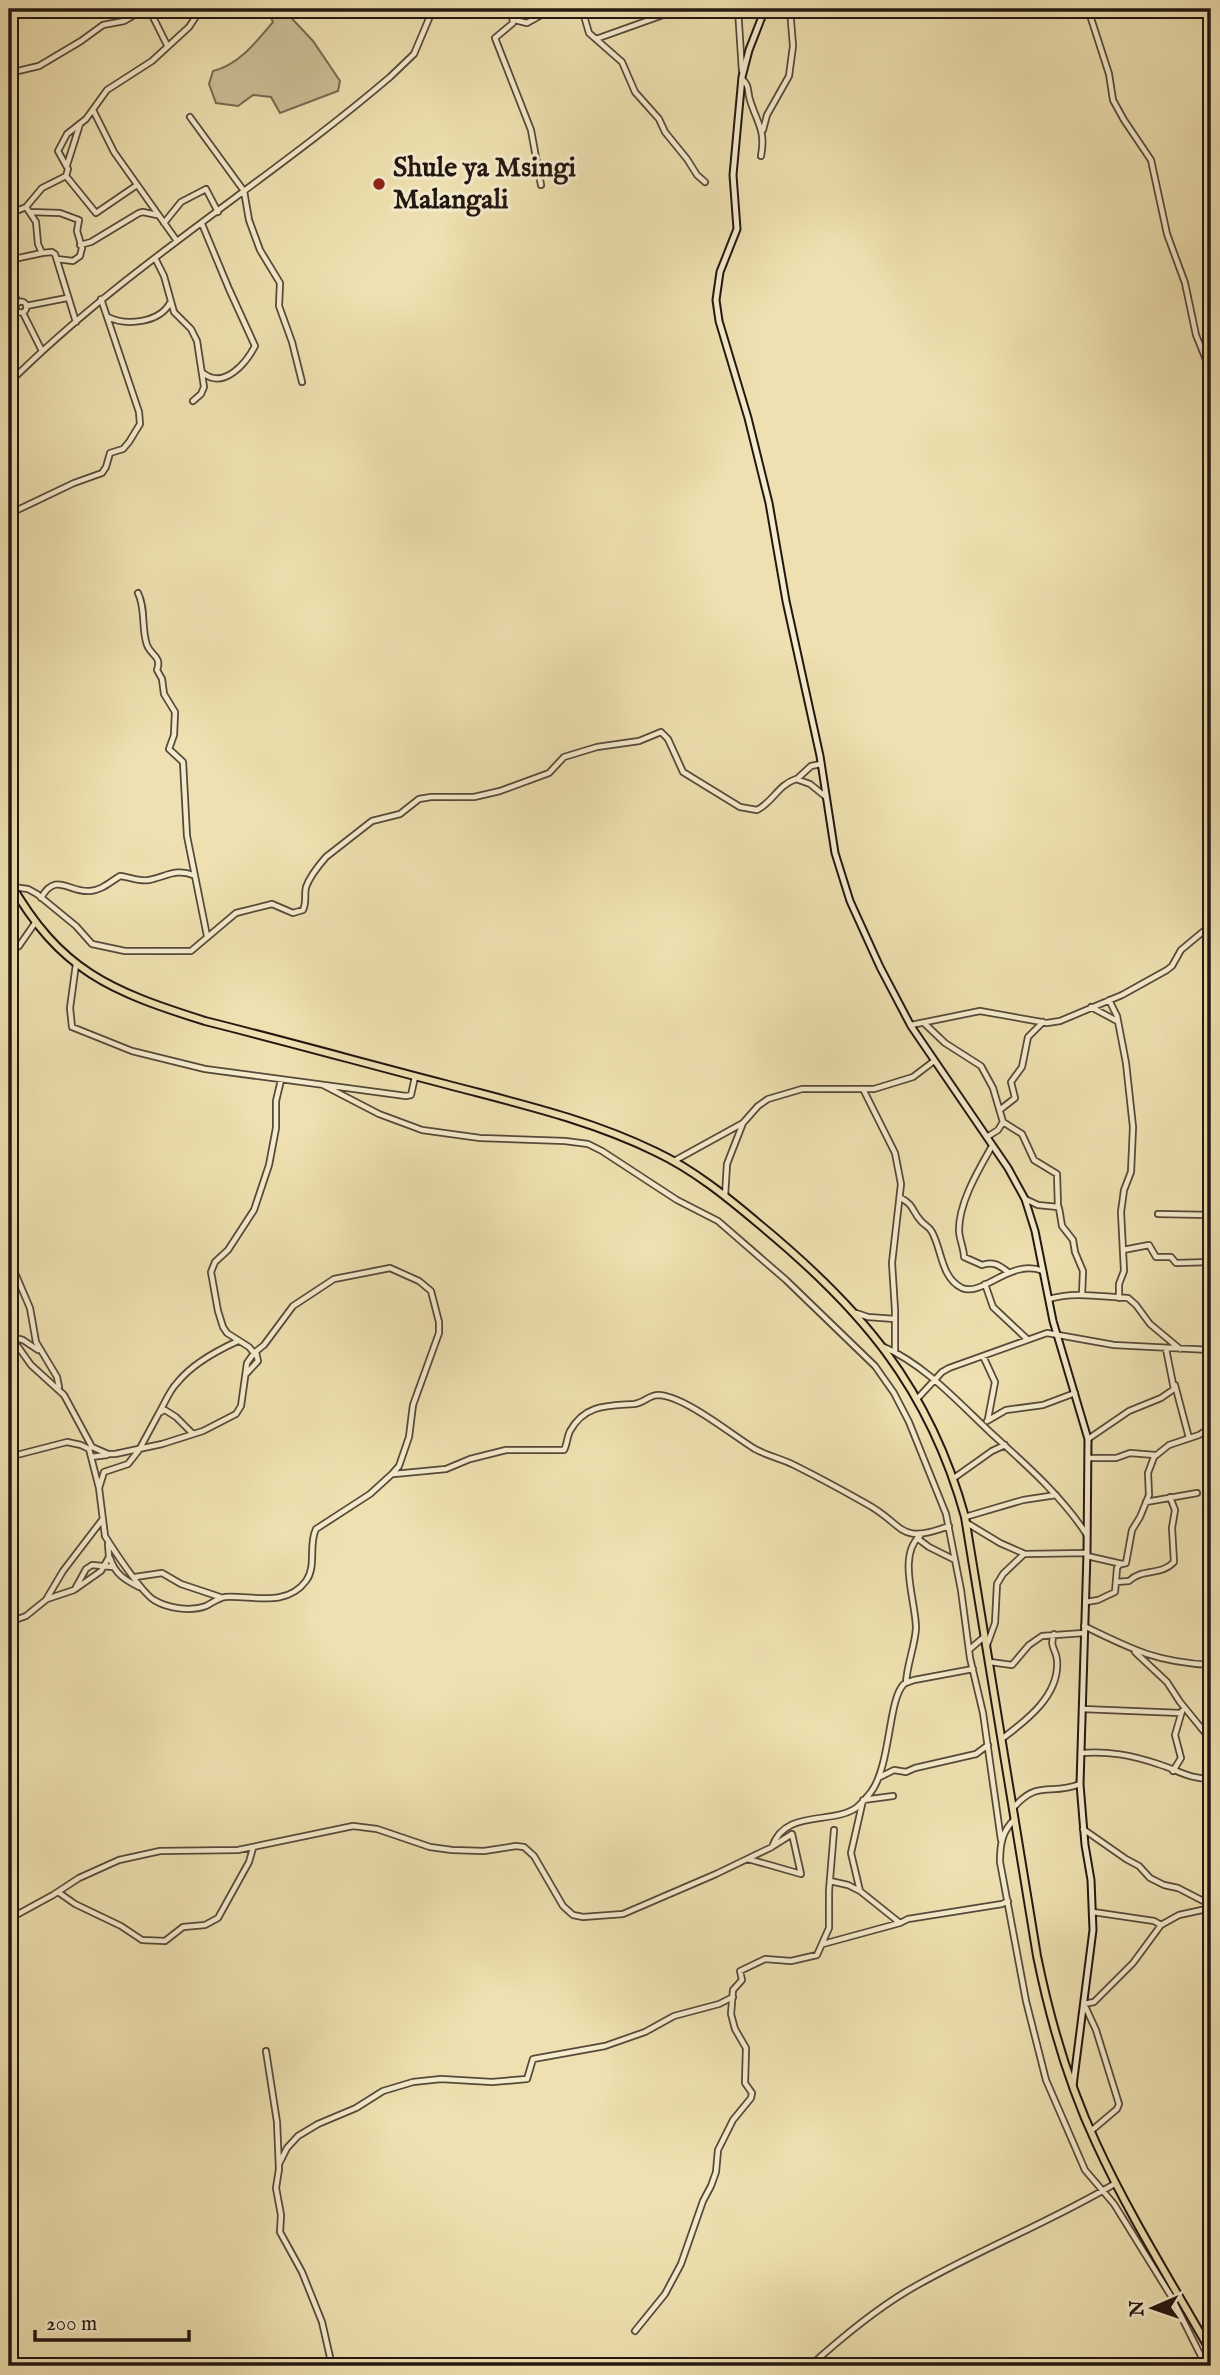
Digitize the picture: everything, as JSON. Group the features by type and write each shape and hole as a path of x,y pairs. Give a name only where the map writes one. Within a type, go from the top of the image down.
{"main road":[{"path":"10,884 34,923 63,954 93,976 145,1002 205,1021 570,1118 632,1141 674,1161 725,1196 814,1271 856,1313 884,1347 930,1421 954,1478 965,1519 1049,2017 1091,2131 1116,2183 1211,2352"}],"street":[{"path":"9,73 39,66 103,25 124,21 145,9 151,13 167,45"},
{"path":"28,209 42,188 66,176 68,171 59,149 67,134 93,109 107,90 152,61 189,27 201,9"},
{"path":"9,383 101,299 377,89 414,54 433,9"},
{"path":"510,9 513,18 511,26 495,38 531,130 541,185"},
{"path":"513,18 527,23 552,9"},
{"path":"582,9 587,29 622,62 635,92 650,108 705,183"},
{"path":"596,39 680,9"},
{"path":"738,9 742,78 748,86 750,99 763,130"},
{"path":"765,9 749,50 742,78 733,164 737,229 720,272 716,300 719,321 748,418 769,503 786,601 821,764 835,853 841,877 880,967 911,1026 987,1137 1025,1199 1033,1222 1057,1335 1088,1439 1080,1784 1083,1829 1091,1880 1093,1930 1073,2086"},
{"path":"761,156 766,115 789,76 793,46 790,9"},
{"path":"1088,9 1109,74 1113,100 1150,160 1164,225 1185,283 1196,335 1211,372"},
{"path":"93,109 109,144 177,241"},
{"path":"190,117 244,191 249,220 260,250 280,283 279,306 302,382"},
{"path":"66,166 80,123"},
{"path":"66,176 96,213 137,186"},
{"path":"164,223 181,202 206,189 218,212"},
{"path":"28,209 36,222 38,244 42,253"},
{"path":"9,214 28,209 78,218 80,222 77,231 82,254 78,259 56,259"},
{"path":"80,245 91,242 139,213 158,215"},
{"path":"202,224 256,346 249,359 226,378 215,379 203,373"},
{"path":"9,260 52,252 76,322"},
{"path":"155,258 178,316 195,335 203,373 203,392 193,401"},
{"path":"9,283 18,303 16,309"},
{"path":"26,306 67,298"},
{"path":"9,514 102,473 110,453 123,449 140,424 139,412 101,299"},
{"path":"18,303 23,302 26,306"},
{"path":"108,317 123,323 132,323 157,314 171,302"},
{"path":"23,313 26,306"},
{"path":"9,310 16,309 23,313 42,351"},
{"path":"138,593 142,602 146,642 150,651 158,657 157,670 162,677 164,694 175,712 174,735 169,749 183,762 187,836 207,936"},
{"path":"10,884 28,889 41,898 76,926 92,944 136,952 184,951 194,948 230,917 244,911 272,904 293,913 303,910 307,886 319,865 376,818 400,814 424,798 474,797 500,791 549,772 564,757 597,747 639,741 661,732 668,739 683,772 718,795 749,810 764,807 781,787 811,766 821,764"},
{"path":"796,779 810,784 826,797"},
{"path":"41,898 45,890 58,884 91,891 104,887 120,876 147,880 174,873 193,875"},
{"path":"9,952 19,946 34,923"},
{"path":"911,1026 980,1012 1043,1022 1060,1021 1109,1000 1167,970 1181,950 1211,925"},
{"path":"76,964 70,1009 72,1027 98,1039 205,1069 406,1096 411,1095 415,1077"},
{"path":"1109,1000 1118,1021 1130,1088 1133,1127 1131,1172 1124,1190 1121,1212 1124,1271 1119,1284 1119,1298"},
{"path":"1090,1007 1118,1021"},
{"path":"1001,1110 1015,1098 1011,1082 1022,1067 1028,1037 1043,1022"},
{"path":"924,1023 945,1043 981,1066 993,1088 1003,1122 998,1130 987,1137"},
{"path":"674,1161 743,1123 768,1099 802,1089 883,1087 913,1077 934,1061"},
{"path":"91,1457 139,1450 204,1431 239,1410 245,1374 258,1361 255,1352 227,1334 219,1316 211,1272 215,1262 228,1250 254,1210 270,1165 277,1123 276,1101 281,1080"},
{"path":"323,1085 379,1114 431,1132 480,1139 548,1139 588,1144 621,1162 677,1200 718,1221 786,1280 875,1366 894,1393 941,1499 949,1526 972,1669 988,1745 1001,1840 1000,1862 1026,2001 1046,2080 1085,2170 1104,2190 1171,2296 1206,2366"},
{"path":"863,1089 895,1153 901,1184 892,1263 895,1352"},
{"path":"1003,1122 1022,1134 1034,1160 1057,1174 1062,1226 1073,1240 1083,1271 1082,1295"},
{"path":"725,1196 727,1164 743,1123"},
{"path":"992,1146 971,1185 960,1216 960,1240 964,1257 982,1265 995,1263 1009,1273"},
{"path":"901,1198 911,1203 922,1222 931,1229 946,1271 952,1280 967,1289 978,1289 1009,1273 1029,1267 1043,1271"},
{"path":"1025,1199 1039,1206 1059,1206"},
{"path":"1158,1213 1211,1215"},
{"path":"1124,1250 1147,1245 1157,1258 1171,1257 1176,1263 1211,1262"},
{"path":"9,1259 30,1308 40,1353 57,1377 59,1389"},
{"path":"135,1577 162,1573 181,1584 221,1597 281,1597 300,1587 306,1581 311,1568 312,1542 316,1529 356,1504 393,1474 404,1452 413,1405 440,1328 433,1298 424,1284 390,1268 334,1279 293,1306 266,1342 255,1352"},
{"path":"985,1284 993,1307 1027,1339"},
{"path":"1049,1299 1063,1294 1130,1299 1150,1324 1181,1350"},
{"path":"856,1313 867,1318 895,1319"},
{"path":"917,1399 949,1368 1042,1334 1114,1345 1211,1350"},
{"path":"10,1335 23,1340 40,1353"},
{"path":"10,1335 31,1365 59,1389 92,1447 108,1454"},
{"path":"99,1488 104,1472 128,1464 139,1450 183,1376 209,1356 239,1341"},
{"path":"884,1347 934,1380 985,1423 1005,1446 1057,1495 1087,1535"},
{"path":"1166,1349 1189,1438"},
{"path":"983,1356 995,1382 985,1423"},
{"path":"1088,1439 1129,1411 1161,1398 1174,1389 1174,1383"},
{"path":"985,1423 1006,1410 1043,1405 1075,1393"},
{"path":"393,1474 446,1469 470,1459 506,1450 564,1450 569,1432 590,1410 602,1406 638,1404 660,1395 728,1428 756,1449 804,1470 876,1509 902,1530 919,1537 929,1547 955,1560"},
{"path":"159,1413 165,1410 171,1413 193,1434"},
{"path":"965,1519 1000,1543 1025,1554 1087,1554 1124,1564 1132,1530 1149,1495 1148,1473 1156,1455 1169,1445 1211,1426"},
{"path":"88,1441 113,1567 125,1580 141,1588"},
{"path":"9,1457 67,1442 89,1449"},
{"path":"954,1478 983,1456 1005,1446"},
{"path":"1088,1458 1116,1458 1130,1453 1156,1455"},
{"path":"1145,1502 1197,1493"},
{"path":"965,1519 1017,1501 1057,1495"},
{"path":"1116,1582 1129,1581 1136,1574 1164,1570 1174,1562 1171,1528 1175,1510 1170,1497"},
{"path":"47,1599 63,1571 103,1519"},
{"path":"772,1847 776,1836 794,1824 845,1813 856,1807 879,1778 897,1698 906,1683 916,1630 908,1571 912,1543 919,1537 949,1526"},
{"path":"105,1536 117,1556 151,1599 187,1609 201,1608 221,1597"},
{"path":"987,1645 995,1623 997,1584 1003,1574 1025,1554"},
{"path":"9,1622 26,1616 47,1599 74,1590 106,1566 110,1557"},
{"path":"1086,1602 1098,1600 1114,1592 1116,1568 1120,1563"},
{"path":"74,1590 86,1569 92,1565 113,1567"},
{"path":"990,1662 1012,1665 1037,1638 1084,1629 1158,1659 1211,1665"},
{"path":"1003,1738 1029,1719 1052,1687 1057,1658 1051,1647 1054,1634"},
{"path":"969,1650 986,1636"},
{"path":"1135,1651 1167,1682 1211,1740"},
{"path":"906,1683 972,1669"},
{"path":"1173,1772 1181,1758 1175,1735 1183,1706"},
{"path":"1082,1709 1181,1713"},
{"path":"879,1778 894,1770 906,1772 976,1754 988,1745"},
{"path":"1081,1753 1125,1754 1162,1765 1183,1776 1211,1779"},
{"path":"1014,1807 1033,1791 1070,1788 1080,1784"},
{"path":"863,1800 893,1796"},
{"path":"860,1891 851,1853 863,1800"},
{"path":"1001,1840 1008,1826 1016,1818"},
{"path":"9,1919 104,1865 170,1851 218,1852 254,1847 353,1826 377,1829 430,1847 452,1850 484,1851 520,1846 534,1856 565,1909 573,1915 583,1917 623,1914 747,1859 792,1834 801,1874 747,1859"},
{"path":"1083,1829 1139,1866 1150,1878 1178,1888 1211,1906"},
{"path":"635,2332 665,2294 681,2264 703,2201 712,2186 718,2150 736,2115 751,2098 751,2092 745,2083 746,2049 732,2017 733,1990 741,1980 740,1971 765,1959 791,1961 817,1955 829,1928 834,1830"},
{"path":"58,1892 142,1940 165,1941 184,1926 205,1925 218,1918 249,1862 254,1847"},
{"path":"830,1881 856,1888 900,1923"},
{"path":"823,1944 908,1919 943,1915 1007,1901"},
{"path":"1084,2004 1094,2002 1133,1963 1161,1925 1179,1915 1211,1906"},
{"path":"1093,1912 1154,1921 1161,1925"},
{"path":"279,2164 290,2144 298,2136 318,2124 357,2108 383,2091 412,2082 442,2079 489,2082 527,2079 533,2059 602,2047 645,2032 674,2016 719,2004 733,1997"},
{"path":"1084,2004 1096,2030 1119,2104 1117,2109 1091,2131"},
{"path":"266,2051 277,2122 279,2164 276,2188 281,2215 280,2232 302,2272 322,2322 332,2366"},
{"path":"810,2366 834,2343 906,2291 1079,2205 1116,2183"},
{"path":"9,2289 15,2306 9,2319"}],"shaded area":[{"path":"267,9 283,9 313,41 340,81 338,91 280,113 271,97 253,95 238,106 216,103 209,84 213,71 231,64 260,37 273,22"}],"place":[{"name":"Shule ya Msingi Malangali","path":"379,184"}]}
